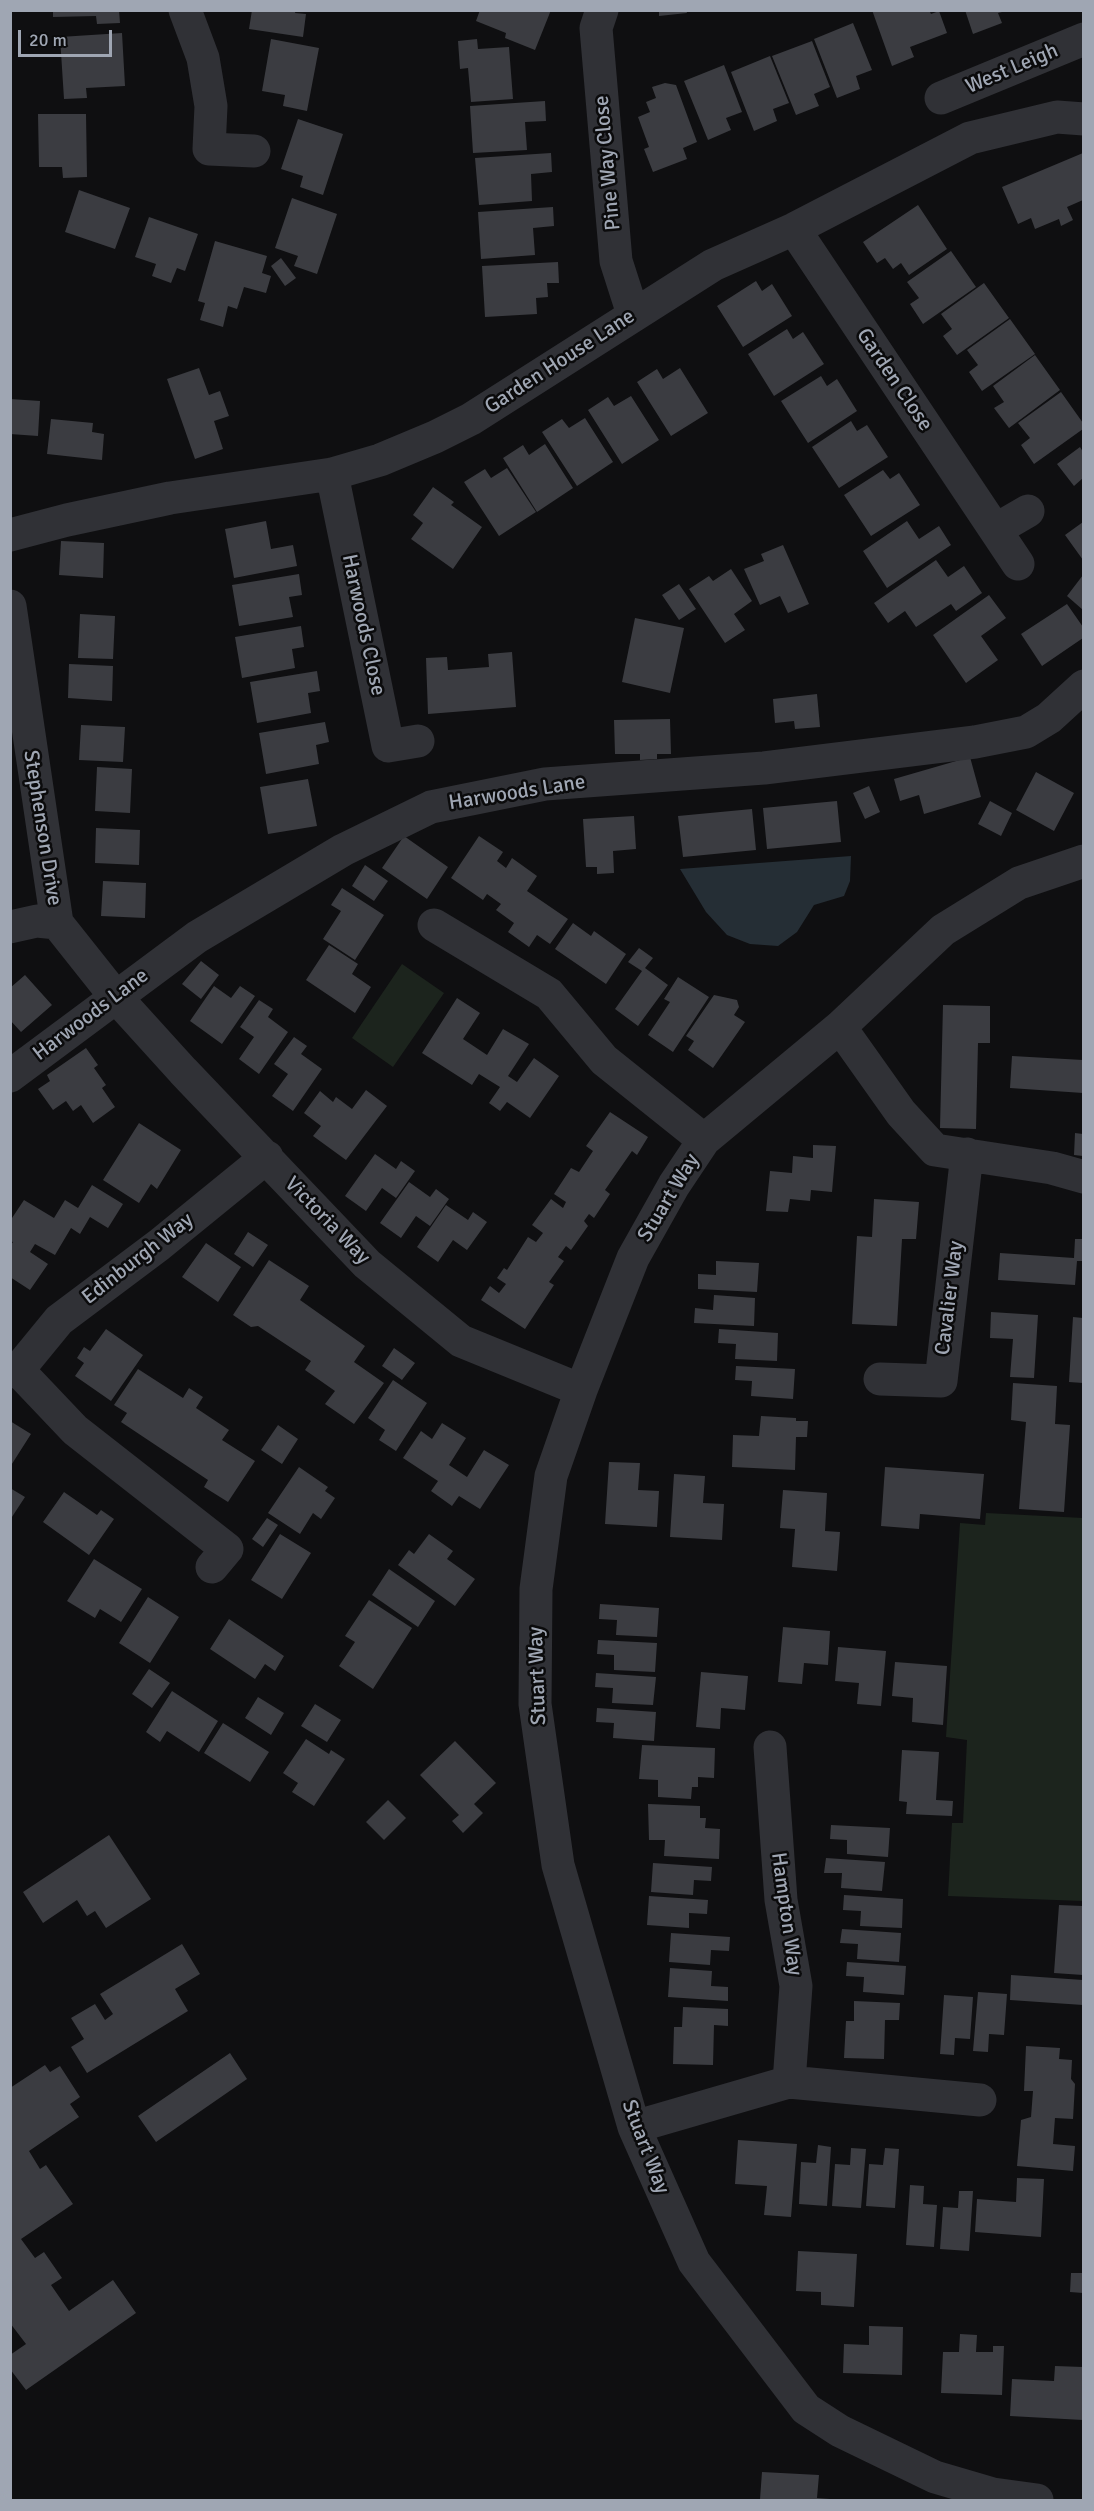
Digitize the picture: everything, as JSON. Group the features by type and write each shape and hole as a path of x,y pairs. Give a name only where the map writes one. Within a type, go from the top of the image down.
{"street":[{"path":"185,10 203,58 211,106 209,149 254,151"},
{"name":"Pine Way Close","path":"602,10 596,28 616,261 633,314"},
{"name":"West Leigh","path":"941,98 1083,39"},
{"name":"Garden House Lane","path":"10,536 67,520 170,498 332,474 380,460 471,419 713,265 794,229 970,138 1057,117 1083,119"},
{"name":"Garden Close","path":"794,229 1018,564"},
{"name":"Harwoods Close","path":"332,474 388,746 418,741"},
{"path":"996,529 1028,511"},
{"name":"Stephenson Drive","path":"10,606 57,923 115,996"},
{"name":"Harwoods Lane","path":"10,1076 197,937 343,850 431,807 545,784 764,768 975,742 1026,732 1049,718 1083,686"},
{"name":"Stuart Way","path":"1037,2500 993,2494 935,2477 840,2431 806,2409 694,2262 634,2127 558,1865 535,1704 536,1589 550,1476 581,1389 633,1258 674,1185 704,1140 840,1027 943,930 1019,883 1083,861"},
{"path":"10,927 37,921 57,923"},
{"path":"434,926 549,994 604,1060 704,1140"},
{"name":"Victoria Way","path":"115,996 183,1071 267,1156 367,1264 461,1341 581,1389"},
{"path":"840,1027 901,1113 935,1150 1052,1168 1083,1178"},
{"name":"Cavalier Way","path":"880,1379 941,1382 967,1154"},
{"name":"Edinburgh Way","path":"212,1567 227,1549 75,1430 14,1371 59,1320 159,1245 267,1156"},
{"name":"Hampton Way","path":"770,1747 781,1900 796,1986 789,2082"},
{"path":"634,2127 789,2082 980,2100"}],"shaded area":[{"path":"851,856 850,881 844,896 814,905 797,932 778,946 750,944 727,935 706,912 680,869"},
{"path":"402,964 444,993 393,1067 352,1038"},
{"path":"986,1513 1083,1518 1083,1901 948,1896 952,1823 963,1823 967,1740 946,1737 960,1523 985,1525"}],"building":[{"path":"53,10 119,10 120,23 97,24 96,16 53,17"},
{"path":"252,10 296,10 295,13 306,14 303,37 249,29"},
{"path":"480,10 551,10 535,50 505,38 506,33 476,21"},
{"path":"659,10 686,10 687,13 659,16"},
{"path":"872,10 929,10 931,14 939,11 947,33 910,47 914,57 892,66"},
{"path":"965,10 1006,11 998,13 1002,23 973,34"},
{"path":"853,23 872,70 856,76 860,89 837,98 814,39"},
{"path":"122,33 125,86 86,88 87,98 64,99 60,37"},
{"path":"271,39 319,48 307,111 283,106 285,95 262,91"},
{"path":"477,39 478,49 509,47 513,99 471,102 468,68 460,69 458,41"},
{"path":"812,41 830,87 814,94 819,106 796,115 772,56"},
{"path":"770,56 789,103 773,109 777,121 754,131 731,72"},
{"path":"724,65 742,112 726,118 731,130 708,140 684,81"},
{"path":"665,83 676,85 697,142 683,148 687,159 653,172 644,149 649,147 638,117 650,112 646,102 656,98 652,87"},
{"path":"545,101 546,121 525,122 527,150 473,153 470,106"},
{"path":"38,114 86,114 87,177 63,178 62,167 39,167"},
{"path":"298,119 343,134 323,195 300,187 303,176 281,169"},
{"path":"551,153 552,172 531,174 532,201 479,205 475,158"},
{"path":"1083,153 1083,200 1067,207 1073,220 1061,226 1059,219 1035,229 1031,218 1018,224 1002,187"},
{"path":"79,190 130,208 115,249 65,232"},
{"path":"292,198 337,214 317,274 294,266 298,256 275,248"},
{"path":"918,205 947,249 909,275 901,263 893,269 885,258 877,263 863,242"},
{"path":"553,207 554,226 533,228 535,255 481,259 478,212"},
{"path":"149,217 198,234 185,271 177,268 171,283 152,276 156,264 135,257"},
{"path":"215,241 267,256 262,273 271,276 266,293 244,287 237,309 228,306 223,327 200,320 205,303 198,301"},
{"path":"951,251 976,287 923,324 910,304 919,298 907,282"},
{"path":"281,258 296,278 285,286 271,266"},
{"path":"558,262 559,283 547,283 548,297 536,298 537,314 485,317 482,266"},
{"path":"756,281 762,291 772,284 792,316 743,347 717,306"},
{"path":"984,283 1009,318 957,355 943,336 952,329 941,314"},
{"path":"1010,319 1035,354 982,391 969,372 978,365 967,350"},
{"path":"787,329 793,339 803,332 824,364 774,396 748,354"},
{"path":"1035,355 1060,390 1009,428 994,408 1004,402 993,386"},
{"path":"199,368 209,395 220,391 229,416 214,421 223,449 195,459 167,379"},
{"path":"680,368 708,413 671,436 637,382 657,369 663,379"},
{"path":"821,376 827,386 837,379 857,411 808,443 781,401"},
{"path":"1061,392 1083,423 1083,429 1034,464 1021,445 1030,438 1018,423"},
{"path":"631,396 659,440 622,464 588,410 608,397 614,406"},
{"path":"10,399 40,401 38,436 10,434"},
{"path":"585,418 613,462 577,486 542,432 562,419 569,428"},
{"path":"51,419 93,423 92,432 104,434 102,460 47,454"},
{"path":"851,421 857,431 867,425 888,457 839,488 812,447"},
{"path":"545,444 573,488 537,512 503,458 523,445 529,455"},
{"path":"1080,447 1083,452 1083,478 1074,486 1057,464"},
{"path":"507,468 536,512 499,536 464,482 485,469 491,478"},
{"path":"883,470 890,479 899,473 920,505 871,536 844,495"},
{"path":"433,487 454,502 451,505 482,527 453,569 411,539 423,523 413,515"},
{"path":"266,521 271,549 293,545 297,566 234,578 225,529"},
{"path":"907,521 919,539 939,526 951,545 887,588 863,551"},
{"path":"1083,522 1083,560 1065,535"},
{"path":"61,541 104,543 103,578 59,575"},
{"path":"783,545 809,604 788,613 780,596 760,605 744,569 764,561 761,554"},
{"path":"936,560 948,577 964,566 982,593 956,611 951,604 916,627 905,611 888,623 874,603"},
{"path":"731,569 752,601 734,614 745,630 725,643 689,589 709,576 713,581"},
{"path":"299,574 302,595 289,597 293,617 239,626 232,585"},
{"path":"1083,575 1083,610 1067,596"},
{"path":"679,584 696,609 679,620 662,595"},
{"path":"989,595 1006,618 981,636 998,660 966,683 933,635"},
{"path":"1067,604 1083,627 1083,638 1042,666 1021,634"},
{"path":"80,614 115,616 113,659 78,658"},
{"path":"635,618 684,628 670,693 622,682"},
{"path":"301,626 304,647 292,649 295,668 242,678 235,637"},
{"path":"512,652 516,707 428,714 426,658 447,657 448,670 489,667 488,654"},
{"path":"69,664 113,666 112,701 68,698"},
{"path":"317,671 320,691 308,693 311,713 257,723 250,682"},
{"path":"817,694 820,727 795,729 794,721 775,723 773,699"},
{"path":"670,719 671,754 657,754 657,759 640,760 640,754 615,754 614,720"},
{"path":"325,722 329,742 316,745 319,764 266,774 259,733"},
{"path":"81,725 125,727 123,762 79,760"},
{"path":"970,757 981,797 924,814 919,795 900,801 894,779"},
{"path":"97,767 132,769 130,813 95,811"},
{"path":"1036,772 1074,793 1054,831 1016,810"},
{"path":"308,779 317,826 268,834 260,787"},
{"path":"869,786 880,812 865,819 853,793"},
{"path":"837,801 841,842 767,849 763,808"},
{"path":"990,801 1012,813 1001,836 978,824"},
{"path":"752,809 756,850 683,857 678,816"},
{"path":"634,816 636,849 613,851 614,873 597,874 597,867 586,867 583,819"},
{"path":"96,828 140,830 139,865 95,863"},
{"path":"404,836 448,867 427,899 382,868"},
{"path":"479,836 503,852 497,861 506,868 512,858 537,876 527,891 568,919 550,944 537,935 529,947 508,932 514,923 496,910 501,904 487,894 483,900 451,878"},
{"path":"365,865 388,881 374,901 352,886"},
{"path":"103,881 146,883 145,918 101,916"},
{"path":"342,888 384,915 355,960 323,939 341,911 331,905"},
{"path":"573,923 591,936 594,931 626,954 606,984 555,949"},
{"path":"329,945 358,964 352,974 371,987 355,1013 306,980"},
{"path":"639,948 653,958 645,968 668,985 638,1026 615,1009 642,971 628,962"},
{"path":"201,961 219,975 201,999 182,984"},
{"path":"25,975 52,1005 21,1032 10,1020 10,988"},
{"path":"678,977 709,997 673,1052 648,1035 670,1002 664,999"},
{"path":"214,986 231,998 240,986 255,996 222,1044 190,1021"},
{"path":"714,995 737,1000 739,1007 734,1015 745,1022 713,1068 688,1050 694,1041 686,1036"},
{"path":"457,998 480,1013 463,1039 487,1055 503,1029 529,1044 508,1076 517,1082 534,1058 559,1076 530,1118 507,1102 500,1111 489,1103 500,1087 479,1074 472,1085 422,1053"},
{"path":"259,1000 273,1009 268,1017 288,1032 259,1074 239,1059 254,1037 240,1027"},
{"path":"943,1005 990,1006 990,1043 978,1043 976,1129 940,1128"},
{"path":"294,1037 307,1046 301,1054 322,1069 293,1111 272,1096 288,1074 274,1064"},
{"path":"86,1048 98,1065 94,1068 106,1085 102,1088 115,1107 93,1123 81,1105 73,1111 66,1101 53,1110 38,1089 50,1081 47,1075"},
{"path":"1012,1056 1083,1060 1083,1093 1010,1088"},
{"path":"366,1090 387,1106 346,1160 313,1136 321,1126 304,1113 320,1091 333,1102 336,1097 352,1109"},
{"path":"610,1112 648,1137 637,1155 632,1151 605,1190 610,1194 594,1218 589,1214 584,1221 588,1226 571,1250 566,1246 558,1257 564,1261 549,1282 554,1285 525,1329 481,1300 490,1286 499,1293 506,1284 497,1278 504,1268 507,1270 528,1237 536,1242 543,1233 532,1225 551,1199 563,1208 566,1202 554,1194 571,1168 579,1172 593,1151 586,1146"},
{"path":"139,1123 181,1150 157,1189 151,1184 139,1203 103,1180"},
{"path":"1075,1133 1083,1134 1083,1156 1074,1155"},
{"path":"813,1145 836,1146 832,1192 811,1190 810,1201 790,1199 788,1212 766,1211 770,1171 792,1173 793,1156 813,1158"},
{"path":"375,1154 396,1169 401,1161 415,1171 396,1198 382,1188 366,1211 345,1196"},
{"path":"409,1182 430,1197 436,1189 449,1199 430,1226 416,1216 401,1238 380,1223"},
{"path":"92,1185 123,1204 108,1228 90,1217 80,1234 71,1228 55,1255 35,1244 30,1252 48,1264 30,1290 10,1277 10,1246 13,1242 10,1241 10,1221 24,1200 54,1218 65,1200 78,1208"},
{"path":"874,1199 919,1202 916,1239 902,1239 897,1326 852,1324 857,1236 872,1237"},
{"path":"446,1205 468,1220 473,1212 487,1222 467,1250 453,1240 438,1262 417,1247"},
{"path":"248,1232 268,1245 253,1267 234,1254"},
{"path":"1075,1239 1083,1239 1083,1261 1077,1261 1075,1285 998,1280 1000,1253 1074,1258"},
{"path":"206,1243 241,1267 218,1302 182,1277"},
{"path":"269,1260 309,1286 300,1300 365,1346 354,1362 384,1383 354,1424 325,1404 335,1391 305,1370 311,1361 258,1326 251,1327 233,1315"},
{"path":"716,1261 759,1263 757,1292 698,1289 698,1274 716,1275"},
{"path":"714,1295 755,1298 754,1326 694,1323 695,1308 713,1310"},
{"path":"991,1312 1038,1315 1034,1378 1010,1377 1013,1339 990,1338"},
{"path":"1073,1317 1083,1318 1083,1383 1069,1382"},
{"path":"106,1329 143,1355 111,1401 75,1376 84,1363 77,1358 84,1347 90,1351"},
{"path":"719,1329 778,1333 777,1361 735,1359 736,1344 718,1343"},
{"path":"394,1348 415,1363 402,1380 382,1366"},
{"path":"736,1366 795,1369 793,1399 751,1396 752,1381 735,1380"},
{"path":"138,1369 183,1398 189,1388 203,1397 196,1408 229,1430 222,1440 255,1461 228,1502 204,1487 208,1480 121,1422 127,1413 114,1405"},
{"path":"393,1380 427,1403 396,1451 379,1440 385,1430 368,1418"},
{"path":"1013,1383 1057,1386 1055,1424 1070,1425 1064,1512 1019,1509 1026,1422 1011,1420"},
{"path":"761,1416 808,1421 807,1437 796,1437 795,1470 732,1467 733,1435 759,1436"},
{"path":"10,1421 31,1434 10,1467"},
{"path":"442,1423 466,1438 449,1465 467,1477 484,1450 509,1465 480,1509 459,1496 452,1506 431,1491 438,1481 403,1458 421,1431 432,1439"},
{"path":"278,1425 298,1439 282,1464 261,1450"},
{"path":"609,1462 640,1463 638,1490 659,1491 657,1527 605,1524"},
{"path":"299,1467 328,1487 325,1491 335,1498 321,1519 313,1513 300,1534 268,1513"},
{"path":"885,1467 984,1474 980,1519 920,1514 919,1529 881,1526"},
{"path":"674,1474 705,1476 703,1503 724,1504 722,1540 670,1537"},
{"path":"10,1488 25,1497 10,1520"},
{"path":"783,1490 827,1493 825,1531 840,1532 837,1571 792,1567 795,1529 780,1528"},
{"path":"64,1492 97,1515 101,1510 114,1519 89,1555 43,1522"},
{"path":"267,1518 278,1525 263,1547 252,1539"},
{"path":"280,1534 311,1553 282,1599 251,1580"},
{"path":"429,1534 453,1551 447,1559 475,1579 455,1606 398,1565 409,1550 414,1554"},
{"path":"94,1559 142,1589 121,1622 100,1609 95,1618 67,1601"},
{"path":"389,1569 435,1601 418,1627 372,1595"},
{"path":"148,1597 179,1617 150,1663 119,1643"},
{"path":"369,1600 412,1628 373,1689 339,1666 355,1642 345,1636"},
{"path":"600,1604 659,1608 657,1637 616,1635 617,1620 599,1619"},
{"path":"229,1619 284,1656 275,1671 265,1664 255,1679 210,1649"},
{"path":"783,1627 830,1631 828,1665 804,1663 802,1684 778,1682"},
{"path":"598,1640 657,1643 655,1672 614,1670 614,1655 597,1654"},
{"path":"838,1647 886,1651 881,1706 857,1704 859,1683 835,1681"},
{"path":"895,1662 947,1666 943,1725 912,1722 913,1698 892,1696"},
{"path":"149,1669 170,1683 152,1708 132,1694"},
{"path":"701,1672 748,1676 745,1710 721,1708 720,1729 696,1727"},
{"path":"596,1673 656,1677 653,1705 612,1703 613,1688 595,1687"},
{"path":"172,1691 218,1721 199,1752 167,1731 160,1742 146,1732"},
{"path":"258,1697 284,1713 271,1735 245,1718"},
{"path":"315,1704 341,1720 327,1742 301,1726"},
{"path":"597,1708 656,1712 654,1741 613,1738 614,1723 596,1722"},
{"path":"223,1723 269,1752 250,1782 204,1753"},
{"path":"306,1739 329,1754 331,1750 345,1759 314,1806 292,1792 298,1783 283,1773"},
{"path":"455,1741 496,1783 474,1804 483,1813 463,1833 452,1821 459,1815 420,1775"},
{"path":"642,1745 715,1748 714,1778 698,1777 698,1787 692,1787 691,1799 658,1797 658,1780 639,1779"},
{"path":"902,1750 939,1752 936,1800 953,1801 952,1816 906,1814 907,1802 899,1801"},
{"path":"388,1800 406,1818 384,1840 366,1822"},
{"path":"648,1804 700,1806 700,1818 706,1818 705,1828 720,1829 719,1859 664,1856 665,1840 649,1840"},
{"path":"831,1825 890,1828 888,1857 847,1854 847,1840 830,1839"},
{"path":"109,1835 151,1899 106,1928 95,1911 87,1916 77,1900 43,1923 23,1892"},
{"path":"826,1858 885,1862 882,1891 841,1888 842,1873 824,1873"},
{"path":"653,1863 712,1867 711,1881 694,1880 693,1895 651,1892"},
{"path":"844,1895 903,1899 902,1928 860,1926 861,1911 843,1910"},
{"path":"649,1896 708,1900 707,1914 689,1913 689,1928 647,1925"},
{"path":"1059,1905 1083,1906 1083,1975 1054,1973"},
{"path":"842,1929 901,1933 899,1962 857,1959 858,1944 840,1943"},
{"path":"671,1933 730,1937 729,1951 711,1950 710,1965 669,1962"},
{"path":"182,1944 200,1974 175,1989 188,2011 87,2073 71,2047 84,2039 71,2018 95,2004 105,2020 113,2014 100,1994"},
{"path":"847,1962 906,1966 904,1995 863,1992 864,1977 846,1976"},
{"path":"670,1968 712,1971 711,1986 728,1987 728,2001 668,1997"},
{"path":"1011,1975 1083,1980 1083,2005 1010,2000"},
{"path":"978,1992 1007,1994 1004,2035 989,2034 988,2052 973,2051"},
{"path":"944,1995 973,1997 970,2039 955,2038 954,2055 940,2054"},
{"path":"854,2001 900,2003 899,2020 885,2020 884,2059 844,2058 846,2021 854,2021"},
{"path":"683,2007 728,2009 728,2026 714,2025 713,2065 673,2064 674,2027 682,2027"},
{"path":"1026,2046 1060,2048 1059,2059 1072,2060 1071,2079 1075,2084 1073,2119 1055,2118 1053,2144 1075,2146 1073,2171 1017,2166 1021,2120 1031,2117 1033,2091 1024,2091"},
{"path":"230,2053 247,2079 156,2142 138,2116"},
{"path":"45,2065 50,2072 60,2066 80,2097 70,2104 79,2117 29,2151 40,2169 46,2165 73,2204 21,2239 35,2258 44,2252 62,2278 51,2285 69,2311 113,2280 136,2313 26,2390 10,2369 10,2355 26,2344 10,2323 10,2088"},
{"path":"738,2140 797,2144 791,2217 764,2215 767,2186 735,2184"},
{"path":"818,2145 831,2147 827,2206 799,2204 801,2162 816,2163"},
{"path":"851,2148 866,2149 861,2208 832,2206 835,2164 850,2165"},
{"path":"885,2148 899,2149 895,2208 866,2206 869,2164 883,2165"},
{"path":"1017,2178 1044,2179 1041,2237 975,2232 977,2199 1016,2202"},
{"path":"910,2185 924,2186 923,2204 937,2205 934,2247 906,2245"},
{"path":"959,2191 973,2191 969,2251 940,2249 943,2207 958,2208"},
{"path":"798,2251 857,2254 854,2307 821,2305 821,2292 796,2291"},
{"path":"1071,2273 1083,2273 1083,2293 1070,2292"},
{"path":"869,2326 903,2327 902,2375 843,2373 844,2344 869,2345"},
{"path":"960,2334 977,2335 976,2352 993,2352 993,2346 1004,2346 1002,2395 941,2393 943,2352 959,2352"},
{"path":"1055,2366 1083,2367 1083,2420 1010,2416 1012,2379 1054,2381"},
{"path":"762,2472 819,2475 817,2498 830,2500 760,2499"}]}
